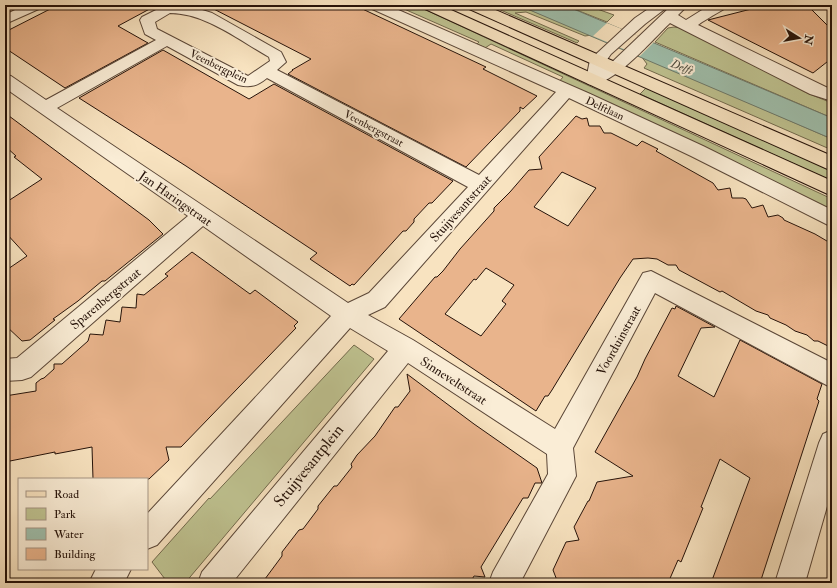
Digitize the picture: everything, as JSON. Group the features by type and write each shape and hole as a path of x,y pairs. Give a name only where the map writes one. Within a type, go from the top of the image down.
{"main road":[{"name":"Delftlaan","path":"428,5 832,189"},
{"path":"472,5 832,164"}],"street":[{"path":"5,20 36,5"},
{"name":"Delftlaan","path":"374,5 697,151 832,219"},
{"path":"598,60 627,31 640,21 662,8 680,5"},
{"path":"688,25 712,9 723,5"},
{"path":"632,7 640,21"},
{"name":"Veenbergplein","path":"167,8 185,9 207,16 276,55 278,62 251,82 244,80 167,40 150,31 147,20 167,8"},
{"path":"662,8 688,25 816,90 832,96"},
{"name":"Delftlaan","path":"594,80 615,68 646,38 662,8"},
{"path":"46,107 167,40"},
{"name":"Delftlaan","path":"594,80 598,60"},
{"name":"Veenbergstraat","path":"267,71 481,185"},
{"name":"Jan Haringstraat","path":"5,80 347,315"},
{"name":"Stuijvesantstraat","path":"347,315 377,300 566,91"},
{"name":"Sparenbergstraat","path":"5,370 22,369 201,216"},
{"name":"Voorduinstraat","path":"560,447 577,413 651,280 832,376"},
{"path":"148,535 347,315"},
{"name":"Sinneveltstraat","path":"347,315 405,348 560,447"},
{"name":"Stuijvesantplein","path":"213,583 405,348"},
{"path":"790,583 832,444"},
{"path":"504,583 562,476 560,447"},
{"path":"104,583 115,570"}],"green space":[{"path":"395,5 415,5 832,199 832,211 586,92 571,89 558,83 563,77 491,44 485,48 477,44 479,42"},
{"path":"489,5 518,5 592,35 585,36 526,12 515,13 579,41 577,43"},
{"path":"564,5 586,5 614,15 607,22"},
{"path":"668,28 682,28 812,95 832,103 832,118 655,42"},
{"path":"641,56 832,139 832,150 644,68 647,64"},
{"path":"646,88 832,171 832,181 640,94"},
{"path":"354,345 374,359 185,583 168,583 152,562 209,498 210,499"}],"water":[{"name":"Delft","path":"518,5 564,5 832,118 832,139"}],"pier":[{"path":"607,23 654,42 640,56 593,36"}],"building":[{"path":"58,5 157,5 118,26 148,43 65,88 5,48 5,32"},
{"path":"206,5 354,5 486,67 483,69 537,96 523,109 520,107 520,111 466,167 288,74 311,59"},
{"path":"767,5 807,5 832,30 832,58 813,73 708,20"},
{"path":"163,50 249,99 274,84 453,181 432,203 429,203 414,219 414,222 406,231 403,231 354,285 352,284 350,286 310,259 317,253 186,166 79,98"},
{"path":"5,113 149,220 163,234 105,281 102,281 53,319 55,320 30,340 22,341 5,325 5,271 27,256 5,232 5,203 42,179 14,157 16,156 5,146"},
{"path":"576,116 582,119 587,118 589,126 600,126 604,133 611,133 637,146 642,141 658,149 656,151 713,183 718,190 730,188 732,198 746,199 752,208 763,205 768,217 778,215 784,220 815,234 832,244 832,348 818,341 814,341 807,335 795,331 770,318 768,315 756,311 722,291 720,292 679,270 676,265 668,265 657,259 633,259 552,390 548,396 545,396 536,411 399,319 435,277 443,271 460,249 494,211 494,208 529,170 542,169 539,157","holes":["562,172 596,188 568,226 534,207","486,268 514,285 502,301 506,304 481,336 445,314 474,279 476,280"]},
{"path":"192,252 250,294 255,290 298,322 294,326 296,328 181,447 166,447 169,460 149,479 93,478 92,447 55,454 55,452 5,462 5,396 36,391 36,383 54,369 54,364 62,364 88,341 90,334 103,335 106,320 120,322 122,307 136,308 137,294 144,295 168,276 165,274"},
{"path":"676,306 715,327 701,328 678,376 714,397 740,340 822,384 817,399 819,401 760,583 711,583 750,478 720,459 701,507 703,508 681,562 678,560 668,583 558,583 553,570 566,542 579,540 574,527 589,501 597,482 633,476 595,452 637,377 672,308 675,309"},
{"path":"407,374 474,424 537,468 542,483 535,483 528,498 523,498 481,567 485,577 474,576 470,583 262,583 282,556 282,552 299,530 303,529 318,509 318,506 352,467 351,464 357,455 375,436 395,407 398,407 410,391"}]}
